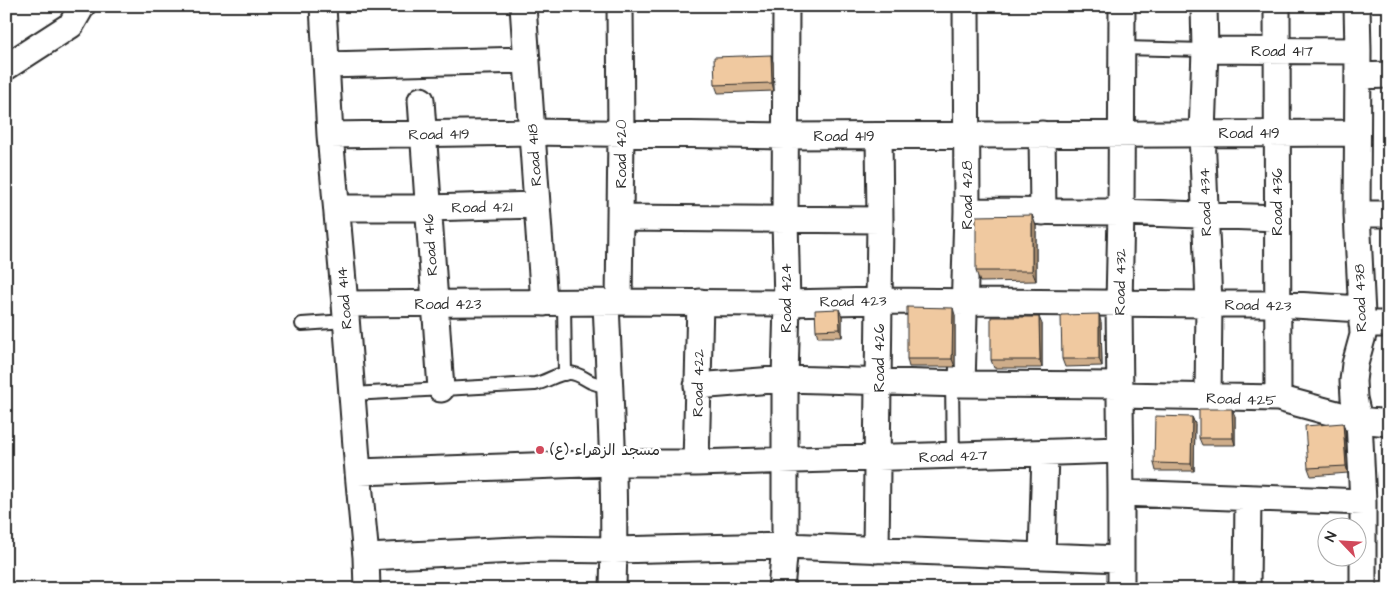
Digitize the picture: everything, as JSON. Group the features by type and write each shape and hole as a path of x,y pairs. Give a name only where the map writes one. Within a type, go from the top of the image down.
{"street":[{"path":"6,67 71,25 82,6"},
{"name":"Road 414","path":"323,6 330,135 368,589"},
{"name":"Road 418","path":"523,6 537,206 554,303"},
{"name":"Road 420","path":"613,589 613,463 610,387 612,302 620,218 620,6"},
{"name":"Road 424","path":"781,589 785,546 787,302 785,220 786,6"},
{"name":"Road 428","path":"957,383 964,302 967,212 966,6"},
{"name":"Road 432","path":"1121,589 1119,303 1122,6"},
{"name":"Road 434","path":"1204,6 1205,50 1202,133 1209,304 1208,398"},
{"name":"Road 436","path":"1277,6 1278,398"},
{"name":"Road 438","path":"1357,6 1357,214 1362,342 1355,364 1354,398 1359,420 1363,502 1363,589"},
{"name":"Road 417","path":"1205,50 1358,51"},
{"path":"326,65 527,60"},
{"path":"1358,76 1389,75"},
{"name":"Road 416","path":"421,100 441,389"},
{"name":"Road 419","path":"330,135 532,132 786,136 1358,133"},
{"path":"1042,134 1043,212"},
{"name":"Road 426","path":"876,550 880,220 879,136"},
{"name":"Road 421","path":"337,208 537,206"},
{"path":"967,212 1121,212 1277,218"},
{"path":"1357,214 1389,214"},
{"path":"620,218 880,220"},
{"name":"Road 423","path":"346,312 434,304 612,302 879,301 1278,304 1362,316 1389,324"},
{"name":"Road 422","path":"696,463 700,302"},
{"name":"Road 425","path":"698,386 785,380 878,381 1120,390 1208,398 1278,398 1359,420 1389,423"},
{"name":"Road 427","path":"358,472 613,463 696,463 1120,450"},
{"path":"1042,556 1045,453"},
{"path":"1121,493 1363,502"},
{"path":"1248,498 1248,589"},
{"path":"366,557 538,550 785,546 1121,559"}],"lane":[{"path":"1122,48 1205,50"},
{"path":"554,303 565,374"},
{"path":"302,324 346,312"},
{"path":"352,394 536,384 565,374 577,374 593,382 610,387"},
{"path":"953,456 957,383"}],"building":[{"path":"771,55 772,83 715,85 714,57"},
{"path":"1032,215 1032,271 976,271 976,216"},
{"path":"907,307 953,308 952,359 907,359"},
{"path":"839,309 840,329 816,330 815,310"},
{"path":"1099,314 1099,359 1062,359 1061,315"},
{"path":"991,317 1039,317 1040,360 991,360"},
{"path":"1199,409 1232,409 1233,438 1199,438"},
{"path":"1155,416 1192,417 1191,464 1154,463"},
{"path":"1343,423 1346,466 1308,468 1305,426"}],"place":[{"name":"مسجد الزهراء (ع)","path":"540,450"}]}
